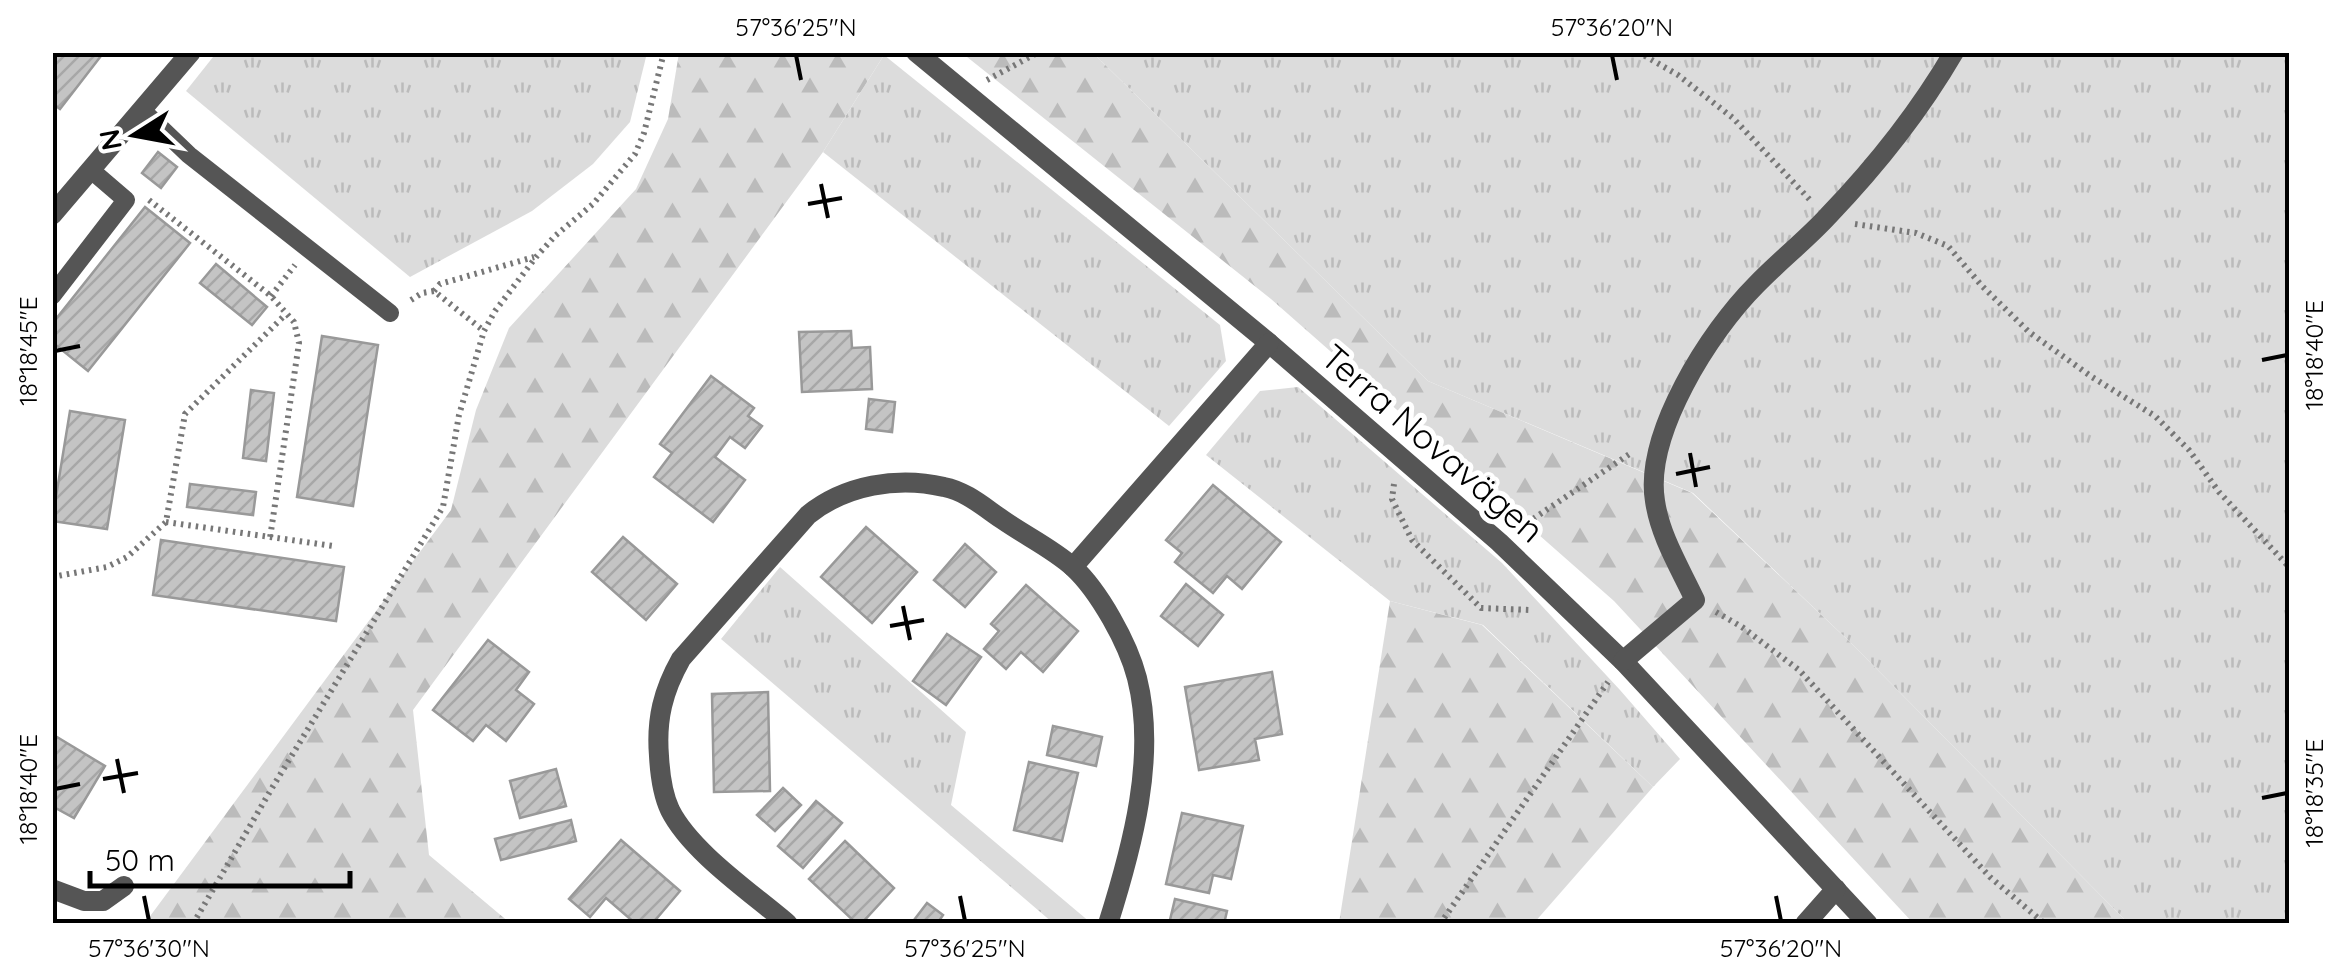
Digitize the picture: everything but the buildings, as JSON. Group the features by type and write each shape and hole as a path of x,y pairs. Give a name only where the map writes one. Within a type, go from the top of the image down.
{"street":[{"path":"52,215 191,52"},
{"name":"Terra Novavägen","path":"916,52 1269,343 1499,542 1623,661 1868,924"},
{"path":"1623,661 1695,600 1662,531 1654,499 1654,467 1664,430 1685,382 1722,325 1754,287 1827,218 1883,154 1954,52"},
{"path":"1073,568 1269,343"},
{"path":"788,924 702,852 670,810 660,780 658,744 667,684 681,659 808,515 824,502 872,486 909,482 948,487 972,499 1073,568 1117,627 1136,676 1145,755 1125,864 1108,924"},
{"path":"52,889 84,901 103,901 124,886"},
{"path":"1805,924 1836,889"}],"lane":[{"path":"142,110 189,155 390,313"},
{"path":"52,296 126,200 90,170"}],"path":[{"path":"193,924 443,507 459,415 484,331 536,257 594,204 635,154 649,117 664,52"},
{"path":"964,92 1039,52"},
{"path":"1638,52 1678,75 1733,118 1827,218 1916,234 1948,246 2030,332 2154,416 2189,450 2219,492 2290,568"},
{"path":"146,197 271,296 294,322 299,343 270,538"},
{"path":"271,296 308,250"},
{"path":"434,291 440,284 536,257"},
{"path":"390,313 422,292 434,291 484,331"},
{"path":"52,578 106,567 128,557 166,522 185,414 286,314"},
{"path":"1499,542 1664,430"},
{"path":"1396,453 1392,500 1412,540 1481,608 1574,612"},
{"path":"166,522 333,546"},
{"path":"1695,600 1742,627 1799,670 1990,877 2045,924"},
{"path":"1440,924 1623,661"}],"green space":[{"path":"217,52 647,53 630,122 593,164 532,211 410,277 186,91"},
{"path":"679,53 884,55 823,152 413,710 429,855 510,923 145,923 451,510 476,410 509,328 636,189 668,119"},
{"path":"962,53 1093,53 1428,381 1692,493 1849,641 2128,923 1913,923 1614,601 1271,299"},
{"path":"1093,53 2289,53 2289,923 2128,923 1849,641 1693,493 1428,381"},
{"path":"884,55 1220,325 1226,361 1169,426 823,152"},
{"path":"1298,387 1502,563 1620,690 1680,759 1653,787 1483,625 1390,601 1206,455 1260,391"},
{"path":"780,567 966,732 951,805 1091,923 1053,923 721,639"},
{"path":"1390,601 1482,625 1653,787 1534,923 1339,923"}]}
